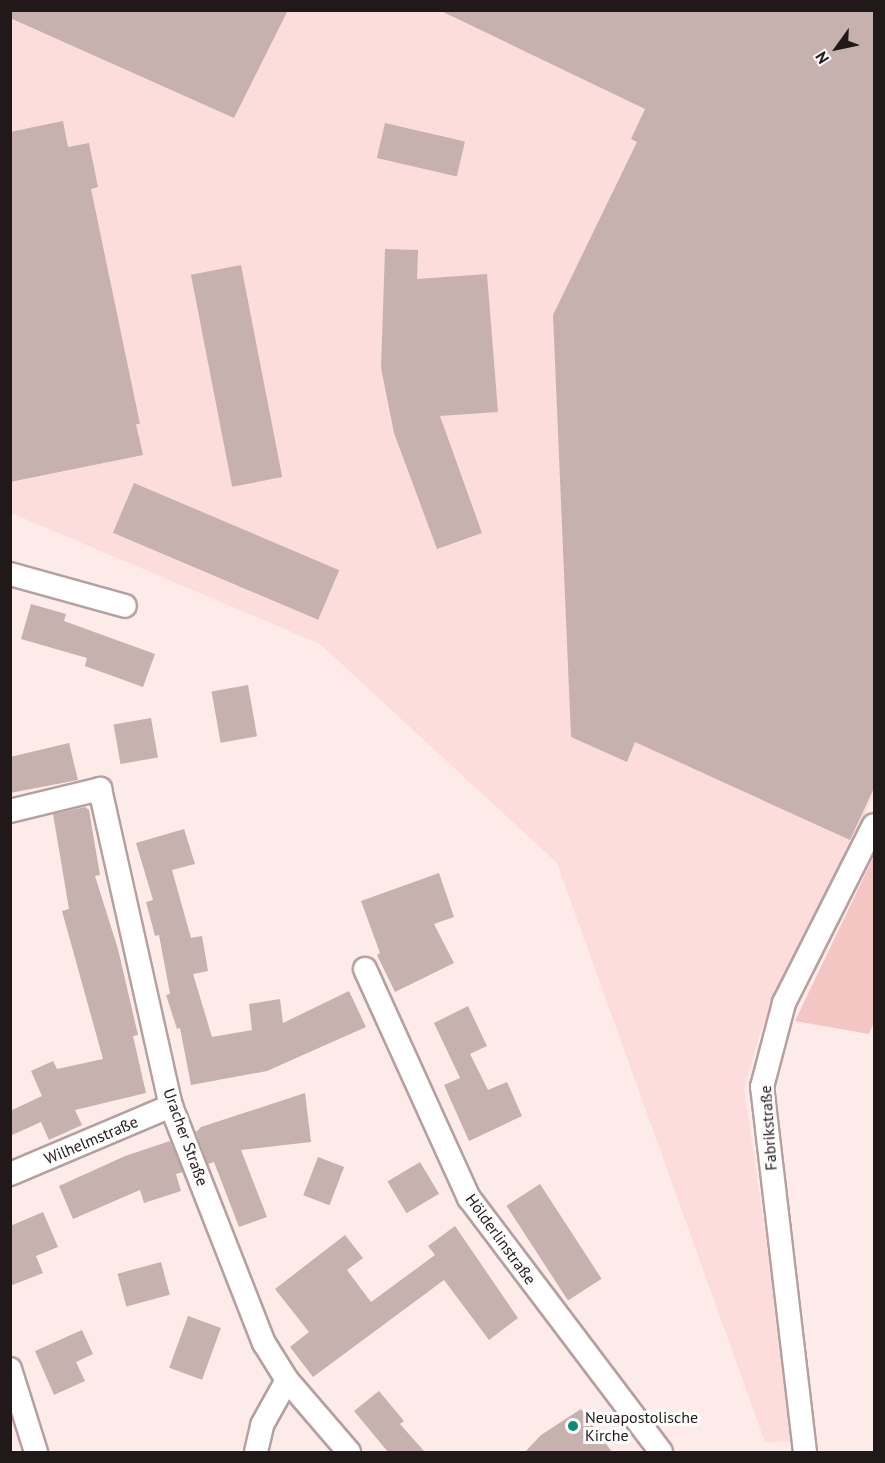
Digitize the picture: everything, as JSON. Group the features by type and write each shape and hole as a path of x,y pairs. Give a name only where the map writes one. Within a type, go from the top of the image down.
{"street":[{"path":"10,574 125,606"},
{"name":"Uracher Straße","path":"10,811 100,789 171,1106 264,1343 287,1380 349,1452"},
{"name":"Fabrikstraße","path":"805,1452 762,1087 784,1003 874,825"},
{"name":"Hölderlinstraße","path":"365,969 469,1198 661,1452"},
{"name":"Wilhelmstraße","path":"10,1174 171,1106"},
{"path":"10,1369 36,1452"},
{"path":"256,1452 262,1425 287,1380"}],"shaded area":[{"path":"10,11 874,11 874,795 761,1030 744,1088 796,1441 765,1442 557,863 320,644 11,513"},
{"path":"874,856 874,1022 869,1034 795,1021"}],"building":[{"path":"10,10 288,10 234,118 10,18"},
{"path":"439,10 874,10 874,788 850,840 635,742 627,762 571,737 553,315 637,142 631,139 645,109"},
{"path":"63,121 68,147 89,143 98,187 91,189 140,424 136,424 143,455 10,482 10,132"},
{"path":"385,123 465,141 457,177 377,158"},
{"path":"385,249 418,250 417,279 487,274 498,412 440,416 482,533 437,549 394,433 381,368"},
{"path":"241,265 282,477 232,487 191,275"},
{"path":"134,483 339,570 318,620 113,533"},
{"path":"31,604 66,614 64,621 155,654 143,687 85,666 87,658 21,639"},
{"path":"248,685 257,736 221,743 212,691"},
{"path":"151,718 158,757 121,764 114,725"},
{"path":"69,743 78,780 10,793 10,757"},
{"path":"85,807 89,810 100,875 95,876 118,949 138,1035 133,1036 146,1093 75,1110 82,1125 49,1140 41,1122 10,1136 10,1111 42,1096 31,1071 53,1061 57,1069 103,1059 62,911 69,909 53,814"},
{"path":"184,829 195,864 172,870 191,938 202,936 208,971 193,974 212,1037 252,1030 249,1004 280,999 283,1023 349,991 366,1027 267,1071 191,1085 180,1028 177,1029 166,995 170,994 159,935 155,936 146,902 153,900 136,843"},
{"path":"439,873 454,917 434,924 454,963 395,992 377,955 380,953 361,901"},
{"path":"468,1006 487,1046 470,1054 488,1090 507,1082 522,1116 469,1141 444,1085 460,1078 434,1023"},
{"path":"305,1093 311,1142 241,1150 267,1217 239,1227 214,1162 208,1164 196,1132 201,1127"},
{"path":"170,1141 183,1172 176,1174 181,1191 144,1203 140,1190 73,1219 59,1186 125,1156"},
{"path":"318,1157 344,1167 329,1205 303,1195"},
{"path":"420,1162 439,1194 406,1213 387,1182"},
{"path":"540,1184 602,1279 568,1301 506,1206"},
{"path":"43,1212 58,1247 36,1256 43,1273 10,1286 10,1226"},
{"path":"455,1226 518,1318 489,1340 444,1280 313,1377 290,1347 309,1332 275,1289 345,1235 363,1258 347,1270 371,1302 435,1255 428,1246"},
{"path":"161,1262 170,1295 126,1306 118,1274"},
{"path":"188,1316 221,1328 202,1380 169,1368"},
{"path":"82,1330 93,1354 76,1362 85,1381 54,1395 35,1351"},
{"path":"379,1391 404,1421 400,1424 425,1452 388,1452 354,1411"},
{"name":"Neuapostolische Kirche","path":"581,1409 612,1452 525,1452 541,1435"}],"place":[{"name":"Neuapostolische Kirche","path":"573,1426"}]}
